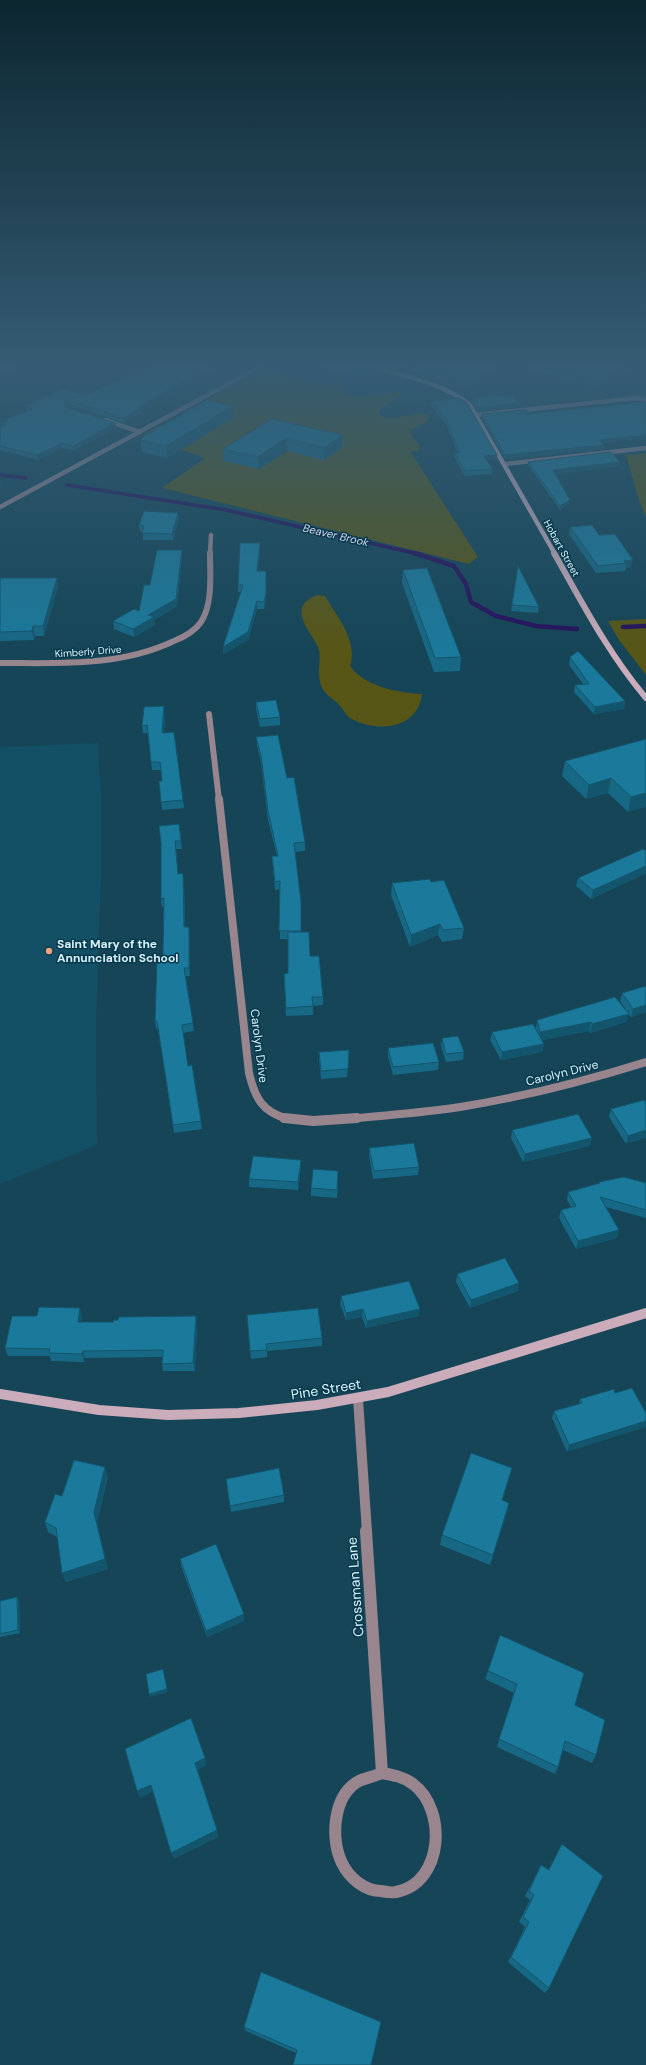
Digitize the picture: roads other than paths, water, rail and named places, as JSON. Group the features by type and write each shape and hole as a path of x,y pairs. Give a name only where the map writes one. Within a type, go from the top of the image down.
{"main road":[{"name":"Hobart Street","path":"502,459 601,637 624,671 646,698"},
{"name":"Pine Street","path":"0,1394 99,1410 175,1415 270,1411 358,1399 416,1384 646,1313"}],"street":[{"path":"0,507 89,459"},
{"path":"505,464 546,459"},
{"name":"Kimberly Drive","path":"0,663 73,662 119,659 171,644 188,634 202,621 208,598 210,535"},
{"name":"Carolyn Drive","path":"209,714 249,1073 252,1091 266,1110 279,1117 305,1122 472,1105 551,1089 646,1062"},
{"name":"Crossman Lane","path":"358,1399 382,1773"},
{"path":"382,1773 394,1775 406,1780 417,1788 426,1798 436,1826 434,1855 428,1868 409,1888 396,1892 382,1893 369,1890 357,1882 347,1872 340,1859 333,1830 340,1801 348,1790 358,1781 370,1775 382,1773"}],"waterway":[{"name":"Beaver Brook","path":"0,475 26,478"},
{"name":"Beaver Brook","path":"67,485 226,510 415,553"},
{"name":"Beaver Brook","path":"415,553 454,566 466,584 471,602 496,616 536,626 577,629"},
{"name":"Beaver Brook","path":"623,627 646,626"}],"place":[{"name":"Saint Mary of the Annunciation School","path":"49,951"}]}
